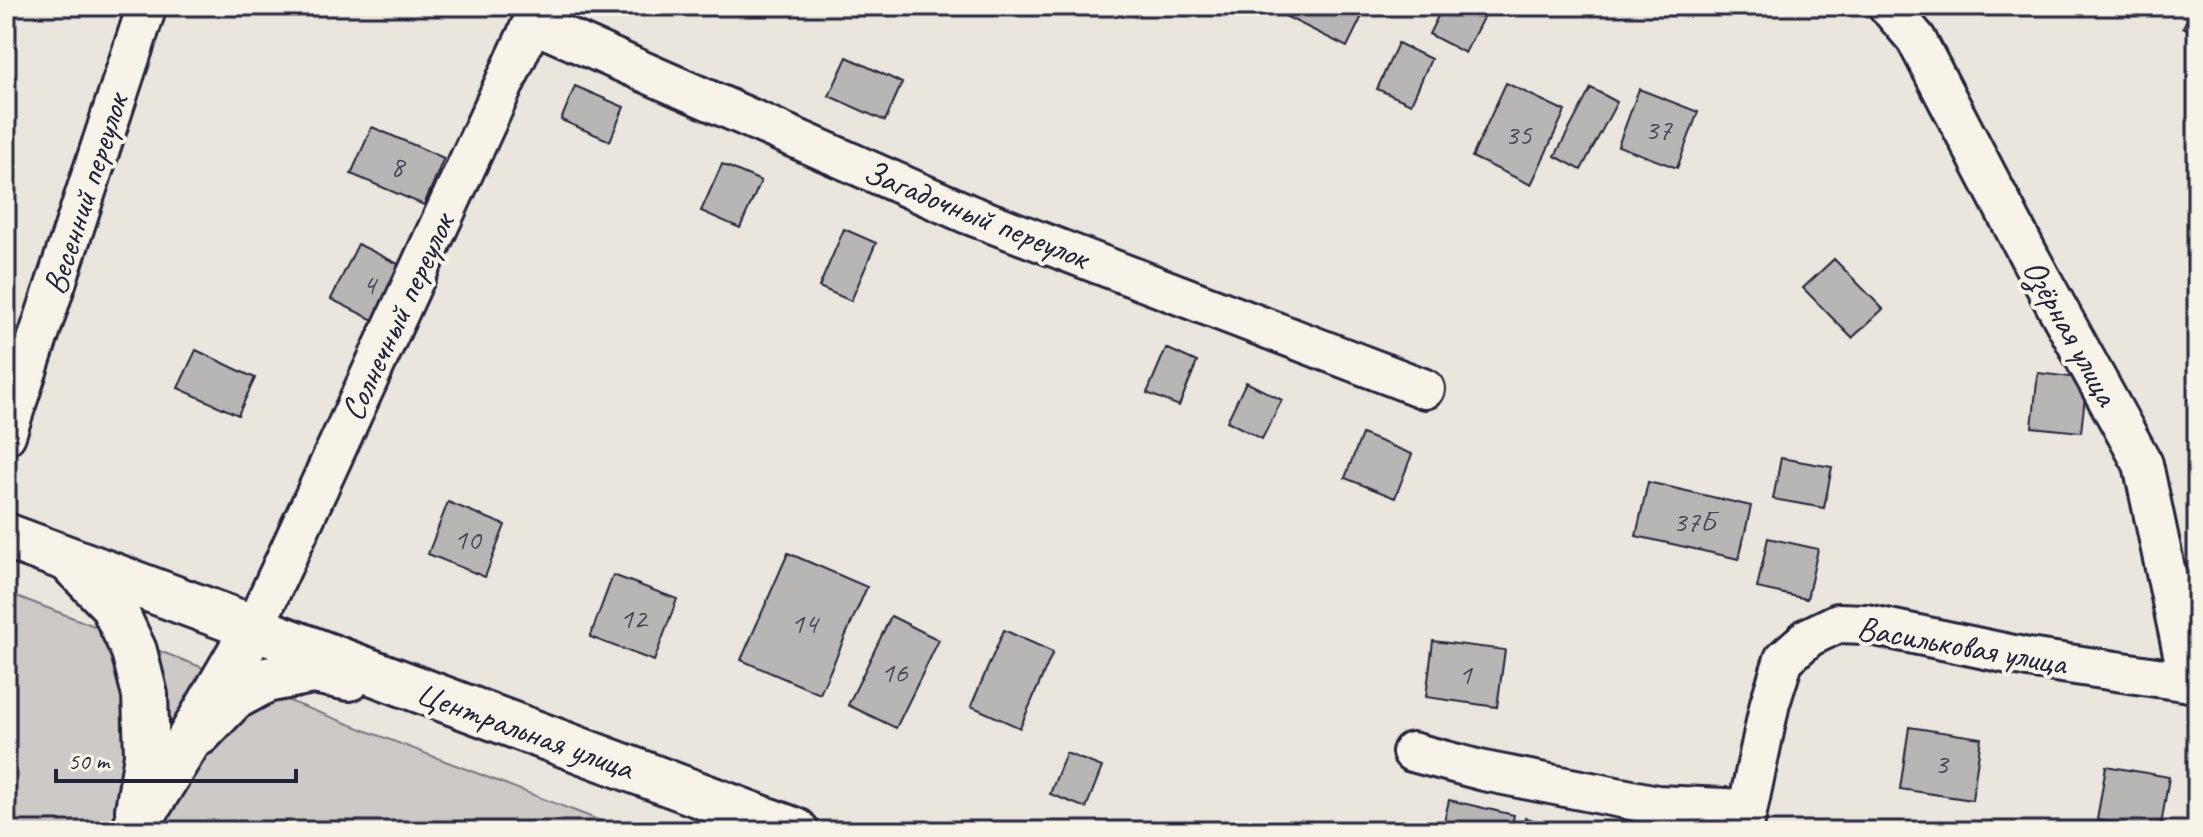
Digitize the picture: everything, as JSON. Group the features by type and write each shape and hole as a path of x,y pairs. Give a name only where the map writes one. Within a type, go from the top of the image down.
{"street":[{"name":"Весенний переулок","path":"7,431 147,6"},
{"name":"Озёрная улица","path":"1888,6 1916,39 2143,464 2193,683"},
{"name":"Загадочный переулок","path":"537,15 968,214 1425,389"},
{"name":"Солнечный переулок","path":"254,628 537,15"},
{"name":"Центральная улица","path":"6,536 796,831"},
{"path":"68,559 112,604 134,651 145,695 147,755 134,829"},
{"name":"Васильковая улица","path":"1745,820 1770,703 1784,659 1809,637 1838,623 1866,624 2028,658 2193,683"},
{"path":"134,829 254,628"},
{"path":"186,745 233,698 266,680 313,671 415,689"},
{"path":"1412,752 1484,771 1745,820"}],"shaded area":[{"path":"6,592 627,831 6,831"}],"building":[{"path":"1197,6 1229,6 1224,17"},
{"path":"1280,6 1367,6 1347,47 1277,12"},
{"path":"1443,6 1478,6 1487,10 1465,53 1429,34"},
{"path":"2194,6 2197,6 2197,34 2183,27"},
{"path":"1398,43 1431,59 1411,104 1377,89"},
{"path":"847,57 902,83 885,121 829,96"},
{"path":"1506,83 1565,111 1531,185 1472,157"},
{"path":"575,86 624,107 610,141 561,120"},
{"path":"1591,88 1617,102 1581,170 1555,156"},
{"path":"1639,89 1698,112 1677,168 1618,146"},
{"path":"372,127 444,158 424,205 351,174"},
{"path":"722,164 761,181 740,228 701,211"},
{"path":"844,229 876,243 851,301 819,287"},
{"path":"358,244 406,268 379,323 331,299"},
{"path":"1834,259 1883,309 1852,338 1803,288"},
{"path":"1166,348 1197,362 1179,406 1147,393"},
{"path":"196,350 255,378 238,415 178,388"},
{"path":"2038,373 2087,379 2081,432 2032,427"},
{"path":"1246,382 1282,400 1262,439 1227,421"},
{"path":"1362,434 1412,454 1395,498 1345,478"},
{"path":"1781,458 1832,467 1824,508 1773,499"},
{"path":"1648,482 1751,506 1739,559 1636,536"},
{"path":"448,502 505,525 485,577 428,554"},
{"path":"1768,538 1818,549 1807,599 1757,588"},
{"path":"788,553 867,587 820,694 741,660"},
{"path":"613,575 677,599 654,661 590,637"},
{"path":"891,616 939,640 896,728 848,705"},
{"path":"1004,630 1053,652 1020,728 971,706"},
{"path":"1433,641 1505,650 1497,707 1426,697"},
{"path":"1909,727 1981,738 1972,800 1900,789"},
{"path":"1066,753 1102,767 1086,808 1050,794"},
{"path":"2106,766 2169,777 2160,831 2097,820"},
{"path":"1449,800 1514,815 1511,831 1442,831"},
{"path":"1525,818 1580,830 1522,831"}]}
